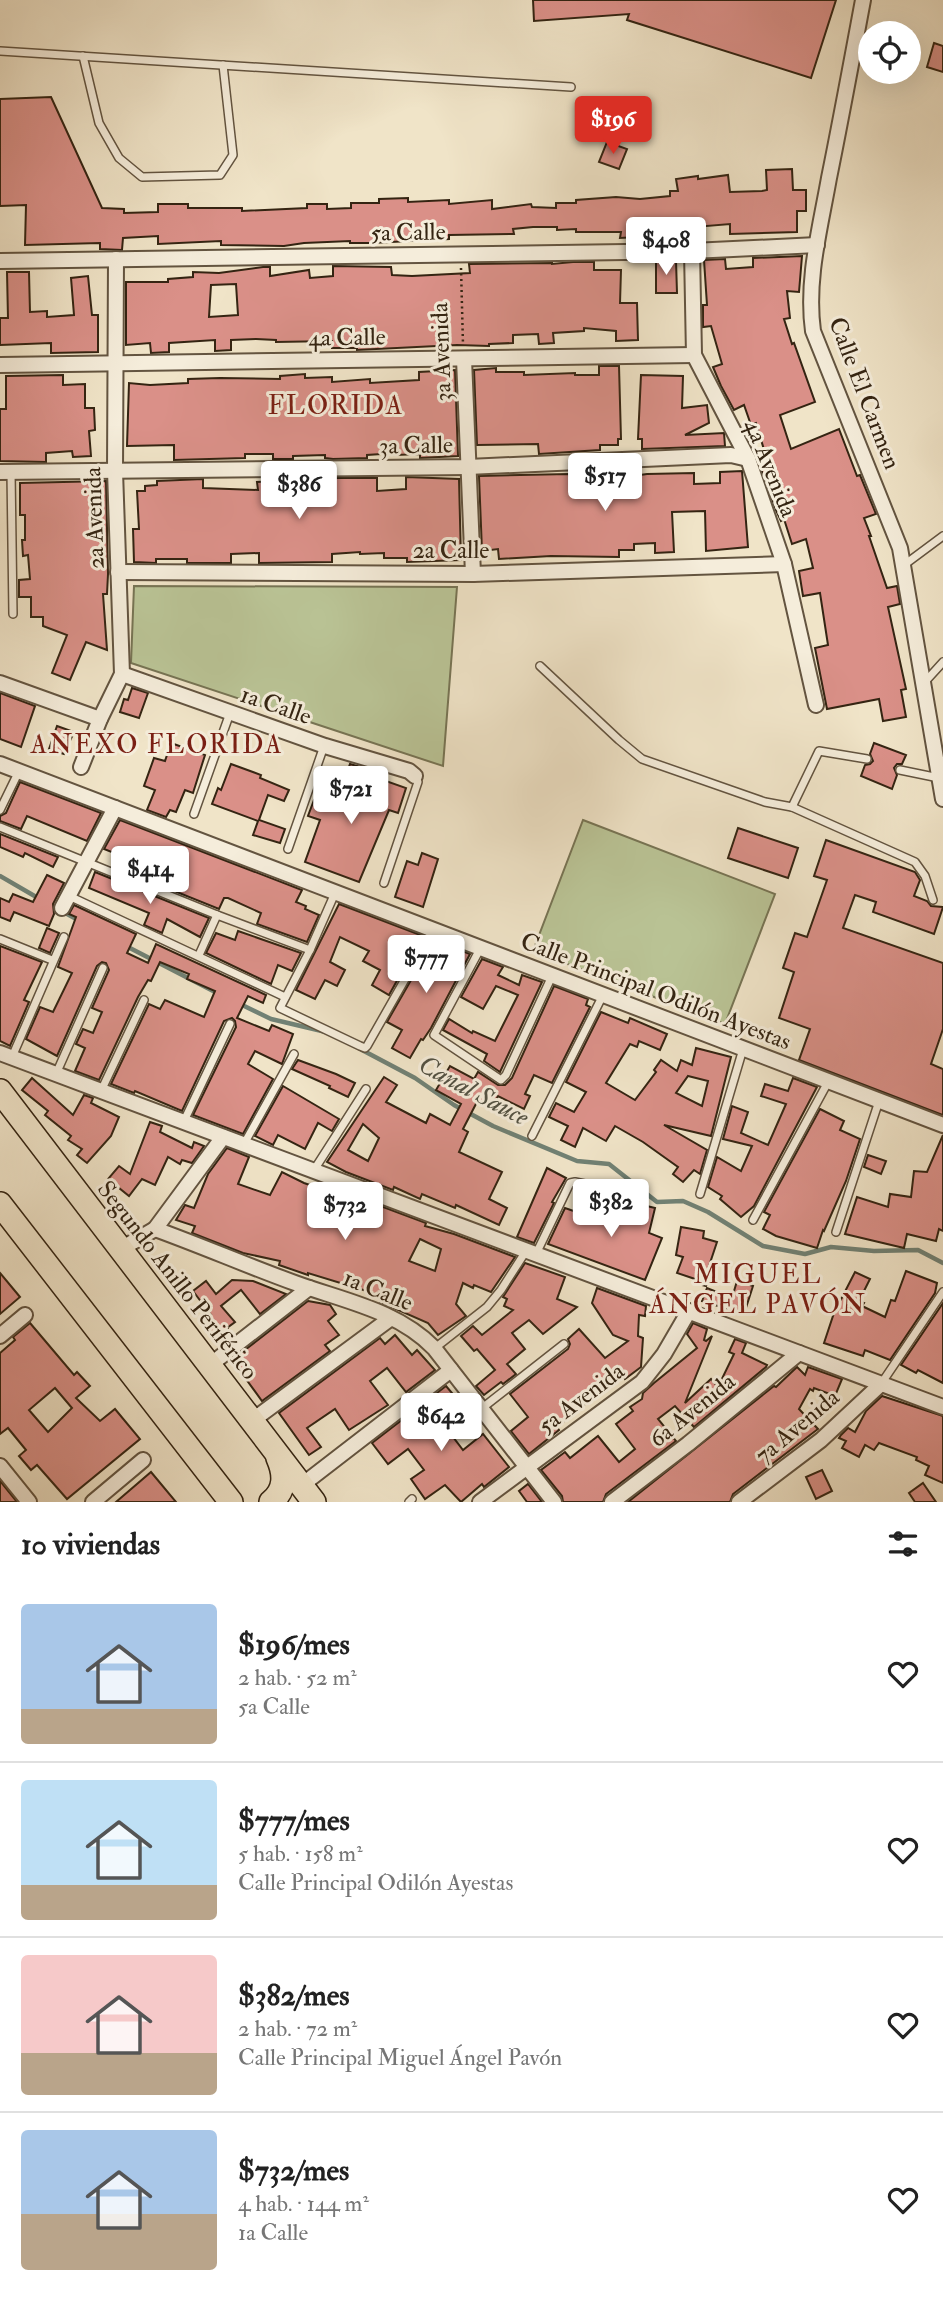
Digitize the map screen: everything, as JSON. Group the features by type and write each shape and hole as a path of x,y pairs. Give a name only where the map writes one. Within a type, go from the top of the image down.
{"main road":[{"name":"Segundo Anillo Periférico","path":"0,1091 308,1494"},
{"path":"0,1204 225,1494 239,1502"},
{"path":"271,1502 279,1495 283,1483 282,1469 274,1448"}],"street":[{"name":"Calle El Carmen","path":"863,0 817,245 810,294 813,331 900,548 943,799"},
{"name":"5a Calle","path":"0,261 692,251 817,245"},
{"name":"4a Avenida","path":"692,251 694,355 748,459 783,564 816,705"},
{"name":"2a Avenida","path":"81,767 122,674 115,471 116,259"},
{"name":"4a Calle","path":"0,365 694,355"},
{"name":"3a Avenida","path":"464,359 473,574"},
{"name":"3a Calle","path":"5,472 468,467 731,455 748,459"},
{"name":"2a Calle","path":"118,572 473,574 783,564"},
{"name":"1a Calle","path":"122,674 324,746 408,771 415,776"},
{"path":"0,684 100,719"},
{"name":"Calle Principal Odilón Ayestas","path":"0,764 943,1125"},
{"path":"66,902 115,808"},
{"path":"6,1055 943,1407"},
{"path":"121,1249 155,1229 223,1137"},
{"name":"1a Calle","path":"155,1229 391,1318 418,1331 554,1502"},
{"path":"210,1365 309,1288"},
{"name":"5a Avenida","path":"480,1502 642,1382 658,1363 689,1311"},
{"path":"0,1336 25,1315"},
{"path":"253,1420 391,1318"},
{"name":"6a Avenida","path":"611,1502 688,1444 799,1353"},
{"path":"308,1494 451,1370"},
{"name":"7a Avenida","path":"740,1502 821,1440 881,1384"},
{"path":"93,1502 143,1460"},
{"path":"0,1466 30,1502"}],"lane":[{"path":"0,51 571,87"},
{"path":"83,56 100,123 119,159 142,177 220,175 233,155 223,65"},
{"path":"5,472 13,614"},
{"path":"903,566 943,536"},
{"path":"923,684 943,662"},
{"path":"540,666 618,740 642,759 765,802 792,807 915,862 925,876 933,900"},
{"path":"194,814 230,713"},
{"path":"288,849 324,746"},
{"path":"792,807 819,751 867,760"},
{"path":"900,770 939,778"},
{"path":"0,810 19,771"},
{"path":"384,883 418,782 415,776"},
{"path":"0,827 310,950"},
{"path":"335,892 310,950 280,1005 281,1009 365,1048 433,930"},
{"path":"66,902 199,955 285,997"},
{"path":"199,955 217,915"},
{"path":"6,1055 64,937"},
{"path":"0,939 52,960"},
{"path":"481,948 434,1035 501,1080 506,1075 552,975"},
{"path":"56,1074 103,968"},
{"path":"532,1136 603,995"},
{"path":"101,1091 144,1000"},
{"path":"184,1122 230,1024"},
{"path":"700,1194 744,1049"},
{"path":"244,1145 294,1054"},
{"path":"753,1220 828,1081"},
{"path":"314,1171 366,1089"},
{"path":"836,1232 879,1100"},
{"path":"434,1348 487,1307 531,1252 570,1184 575,1182 623,1192"},
{"path":"881,1384 943,1292"},
{"path":"481,1409 565,1344"}],"path":[{"name":"3a Avenida","path":"461,254 464,359"}],"green space":[{"path":"134,586 457,587 443,766 131,663"},
{"path":"583,820 775,894 725,1024 533,951"}],"building":[{"path":"533,0 836,0 811,78 627,20 629,14 534,21"},
{"path":"934,43 943,46 943,72 927,67"},
{"path":"51,97 102,208 124,209 124,213 158,212 158,204 188,204 188,208 242,208 242,211 307,208 307,204 327,204 327,209 351,208 351,203 379,203 379,199 408,198 408,202 449,200 449,204 492,200 492,209 531,204 532,207 556,208 556,203 576,203 576,200 670,196 670,191 678,191 676,179 698,176 698,179 728,175 730,192 762,191 767,190 766,170 792,169 793,190 806,190 806,211 797,211 797,232 730,234 730,224 695,227 695,222 637,230 637,237 620,238 621,232 576,232 576,229 533,227 513,229 514,234 449,235 449,239 371,243 350,241 284,246 221,245 221,241 158,244 158,236 123,238 122,250 100,249 100,243 25,245 26,205 0,206 0,99"},
{"path":"607,142 627,149 619,169 599,162"},
{"path":"802,256 799,292 787,291 790,318 784,319 815,402 780,415 791,449 839,429 857,476 860,475 876,514 864,518 869,536 887,588 897,586 900,604 888,607 906,689 901,690 906,717 883,721 879,699 827,709 815,648 828,645 820,593 803,596 799,571 813,568 806,539 792,544 760,466 768,463 756,423 751,425 744,405 734,410 713,367 722,364 711,326 703,327 703,305 707,305 704,260 725,259 726,269 753,267 753,258"},
{"path":"656,261 676,261 677,293 656,293"},
{"path":"594,262 594,270 621,270 620,303 637,303 638,340 616,341 616,331 584,328 584,331 553,333 554,343 539,344 538,334 513,335 513,343 489,346 357,350 332,348 332,341 276,342 256,339 231,340 231,350 215,351 215,340 169,343 169,352 151,353 150,343 126,345 126,282 168,282 168,279 193,277 193,272 219,273 263,267 270,267 270,276 309,270 310,278 333,276 333,266 391,267 392,275 412,276 470,273 469,264","holes":["236,284 238,315 209,317 211,285"]},
{"path":"7,272 29,272 30,312 47,311 47,317 74,315 71,278 88,276 92,315 98,315 98,352 51,353 51,343 0,345 0,318 8,318"},
{"path":"599,366 619,366 621,439 618,439 618,445 600,445 600,450 539,454 538,444 477,445 474,370 496,368 496,372 524,372 524,375 599,375"},
{"path":"455,370 458,456 420,458 420,454 396,453 367,455 367,458 333,459 325,458 325,455 273,459 273,454 245,454 245,458 174,460 174,445 127,446 129,383 188,383 188,379 220,378 280,379 280,376 305,374 305,378 332,377 332,382 370,379 370,383 419,380 419,372"},
{"path":"63,375 63,385 85,384 85,408 94,408 95,430 89,431 91,456 73,457 72,451 46,453 46,462 0,461 0,409 6,409 6,376"},
{"path":"641,375 683,376 682,408 707,405 709,423 685,435 724,433 725,446 642,449 642,439 638,439"},
{"path":"742,471 748,547 706,551 705,511 672,512 674,552 655,553 655,543 634,544 634,550 619,550 619,557 551,556 499,559 498,549 482,551 479,476 597,475 597,481 647,474 694,473 694,484 720,483 720,472"},
{"path":"406,477 459,479 461,560 407,562 407,558 384,558 384,553 360,552 332,554 332,562 259,563 259,553 231,554 231,563 187,563 187,559 156,559 156,563 134,562 133,529 139,529 137,491 145,491 145,486 157,485 157,481 203,479 203,488 258,490 257,482 277,481 277,485 334,478 377,478 377,491 406,489"},
{"path":"106,481 108,574 107,594 103,594 107,650 86,642 70,680 52,673 67,635 43,626 43,617 31,617 31,597 19,597 19,580 30,579 28,555 23,556 25,515 20,515 20,483"},
{"path":"132,688 148,693 139,718 120,712 124,699 128,700"},
{"path":"0,693 35,706 21,747 0,739"},
{"path":"57,726 74,732 64,754 49,749"},
{"path":"171,743 205,755 193,793 185,790 176,812 170,810 166,817 147,810 155,790 144,786 154,758 165,761"},
{"path":"874,743 906,755 902,764 897,764 894,768 897,775 892,789 861,776 865,765 873,761 870,754"},
{"path":"231,764 261,775 260,778 289,790 284,801 268,795 259,820 285,829 280,843 253,835 258,821 212,804 218,788 221,790"},
{"path":"350,764 367,769 357,796 378,805 386,781 406,788 398,813 389,810 359,882 305,862 320,820 308,816 314,800 334,808"},
{"path":"20,782 101,813 87,841 27,816 21,829 0,821 0,816 6,813"},
{"path":"120,820 302,890 296,902 319,915 307,942 257,924 261,913 228,898 224,898 219,909 117,868 122,856 104,849"},
{"path":"738,828 798,848 788,878 728,858"},
{"path":"0,834 58,857 53,867 25,853 23,857 0,847"},
{"path":"826,840 915,872 920,880 914,896 927,901 931,906 943,907 934,934 873,912 876,902 855,895 843,928 943,963 943,1029 931,1064 943,1069 943,1115 799,1060 810,1029 779,1018 794,972 783,968 795,933 807,937 827,880 814,876"},
{"path":"422,853 438,859 423,907 395,897 407,861 418,865"},
{"path":"95,872 209,918 200,937 167,919 162,933 144,925 149,913 89,888"},
{"path":"47,875 64,883 53,904 54,914 49,926 14,912 10,921 0,917 0,898 9,902 13,894 33,902"},
{"path":"339,904 423,936 417,946 406,940 389,971 399,977 389,995 372,985 380,970 363,961 369,951 340,937 330,962 345,970 337,986 325,980 315,999 296,990"},
{"path":"74,905 136,934 127,953 148,963 156,944 266,995 263,1003 248,996 237,1018 269,1031 272,1025 293,1034 282,1064 255,1051 248,1064 273,1079 243,1134 193,1115 236,1027 232,1018 224,1021 182,1111 111,1084 149,1004 160,1009 165,1000 204,1017 215,991 187,979 189,974 160,962 151,981 148,980 138,997 99,1080 75,1071 85,1048 76,1044 83,1029 93,1033 102,1012 92,1008 109,970 106,963 102,962 97,966 57,1056 26,1039 40,1007 53,1012 72,973 58,967 76,917 69,914"},
{"path":"47,928 59,933 50,953 39,948"},
{"path":"238,931 301,953 292,971 278,965 271,984 206,953 216,933 235,940"},
{"path":"434,940 470,954 431,1028 410,1058 392,1048 402,1030 387,1022"},
{"path":"0,946 42,962 24,1000 29,1002 10,1046 0,1041"},
{"path":"482,959 503,967 498,975 519,985 522,975 542,982 500,1072 484,1061 487,1054 443,1030 449,1019 472,1033 473,1031 495,1041 518,995 496,986 483,1009 461,997"},
{"path":"554,986 588,999 586,1005 590,1007 552,1083 534,1075 525,1094 530,1096 524,1109 498,1096 492,1108 478,1100 463,1129 468,1132 459,1152 502,1172 489,1199 507,1208 499,1225 456,1205 455,1208 422,1194 420,1199 394,1187 393,1190 327,1162 384,1077 397,1085 386,1102 426,1123 430,1114 450,1125 461,1104 436,1090 450,1066 474,1079 478,1072 498,1085 505,1085 512,1078","holes":["363,1124 379,1138 368,1161 348,1150"]},
{"path":"601,1012 628,1023 630,1018 667,1034 660,1050 639,1041 637,1047 630,1044 606,1083 635,1100 656,1072 654,1070 661,1060 677,1071 681,1060 692,1065 696,1048 731,1057 711,1136 664,1125 707,1150 700,1174 694,1170 683,1182 673,1174 678,1167 615,1126 606,1141 583,1128 575,1147 561,1140 568,1126 549,1117 556,1103 574,1112 586,1092 566,1082","holes":["688,1076 708,1081 702,1106 676,1093"]},
{"path":"298,1060 355,1083 348,1097 292,1069"},
{"path":"32,1078 73,1115 84,1095 93,1098 91,1103 119,1117 111,1136 87,1163 77,1155 82,1149 68,1140 71,1136 45,1115 48,1111 22,1090"},
{"path":"793,1078 817,1087 754,1206 741,1217 720,1199 722,1196 708,1187 717,1157 741,1171 752,1146 723,1139 732,1106 748,1112 741,1133 768,1145 786,1104 761,1096 765,1084 788,1091"},
{"path":"283,1086 339,1119 332,1131 318,1123 305,1149 278,1135 273,1145 255,1136"},
{"path":"820,1109 844,1121 840,1130 860,1139 846,1181 817,1248 776,1236 763,1229 770,1215 764,1212"},
{"path":"150,1122 162,1126 160,1132 192,1148 194,1142 204,1146 192,1163 182,1160 180,1164 168,1157 155,1185 142,1179 129,1196 108,1179 119,1166 130,1174"},
{"path":"943,1135 943,1231 939,1229 936,1241 907,1234 904,1248 845,1234 857,1197 888,1207 890,1194 911,1197 914,1171 927,1172"},
{"path":"227,1148 249,1157 238,1184 270,1195 282,1172 304,1183 342,1196 343,1192 426,1223 425,1226 515,1257 491,1292 463,1283 456,1304 466,1316 438,1335 428,1323 380,1302 382,1297 370,1292 308,1275 279,1265 280,1261 243,1253 192,1233 195,1226 176,1220 185,1205 194,1208 208,1174","holes":["420,1239 441,1249 435,1271 409,1261"]},
{"path":"868,1155 886,1161 881,1174 864,1167"},
{"path":"547,1168 566,1178 534,1243 517,1237"},
{"path":"626,1201 655,1208 649,1233 662,1238 645,1280 548,1244 565,1208 617,1226 619,1219 627,1222"},
{"path":"681,1227 704,1231 703,1238 717,1242 706,1275 709,1276 706,1286 694,1283 695,1279 677,1273 683,1257 676,1255"},
{"path":"525,1263 565,1277 557,1299 577,1307 543,1334 529,1320 512,1333 525,1349 507,1364 516,1374 484,1395 476,1386 495,1370 477,1349 474,1351 461,1336 473,1326 482,1335 513,1310 504,1306 507,1299 503,1297"},
{"path":"906,1271 937,1283 935,1293 890,1360 865,1350 863,1356 824,1343 834,1313 855,1272 870,1279 859,1301 864,1303 862,1306 885,1317 891,1300 895,1301"},
{"path":"0,1273 20,1297 0,1314"},
{"path":"232,1280 253,1281 286,1294 260,1314 241,1290 221,1306 235,1322 227,1328 233,1335 221,1344 203,1323 211,1315 193,1291 206,1281 216,1294"},
{"path":"737,1281 753,1286 744,1314 702,1301 707,1288 732,1298"},
{"path":"597,1288 646,1306 645,1316 639,1315 638,1336 643,1338 641,1367 625,1379 623,1375 576,1411 557,1427 559,1430 529,1454 511,1431 528,1417 510,1394 568,1349 568,1339 579,1329 605,1358 628,1341 613,1335 592,1303"},
{"path":"308,1301 330,1305 336,1314 328,1321 339,1335 325,1345 330,1351 262,1401 232,1360"},
{"path":"943,1303 943,1383 918,1370 916,1373 901,1365"},
{"path":"30,1323 74,1375 77,1372 90,1386 76,1398 100,1421 115,1409 140,1439 67,1499 37,1465 31,1470 19,1456 26,1450 8,1428 0,1434 0,1353 15,1340 13,1337","holes":["55,1388 72,1408 48,1432 29,1410"]},
{"path":"693,1323 707,1329 704,1340 712,1336 685,1403 711,1379 718,1387 734,1354 729,1352 735,1339 746,1343 742,1353 767,1365 766,1367 694,1427 675,1406 658,1419 676,1441 606,1494 603,1502 563,1502 562,1496 541,1470 565,1452 570,1458 598,1436 619,1462 635,1449 616,1424 633,1411 630,1407 642,1399 643,1393 697,1348 687,1334"},
{"path":"395,1335 412,1355 417,1350 435,1370 406,1392 387,1368 370,1381 388,1405 349,1430 335,1409 307,1428 321,1447 309,1455 279,1413 380,1338 385,1344"},
{"path":"797,1367 805,1375 808,1367 842,1379 835,1396 810,1389 799,1409 818,1429 733,1494 730,1502 628,1502 776,1387"},
{"path":"446,1386 452,1393 431,1408 463,1450 483,1434 509,1467 484,1487 482,1484 461,1502 445,1485 425,1499 411,1479 424,1470 408,1449 388,1464 372,1443"},
{"path":"882,1396 943,1416 943,1483 925,1475 929,1466 916,1460 917,1457 879,1443 874,1450 865,1445 859,1457 842,1448 846,1441 839,1438 841,1435 848,1428 855,1432 866,1411"},
{"path":"822,1470 832,1491 816,1499 806,1477"},
{"path":"151,1472 176,1502 116,1502"},
{"path":"0,1481 17,1502 0,1502"},
{"path":"923,1483 936,1502 915,1502 909,1493"},
{"path":"528,1484 542,1502 527,1502 519,1491"}],"waterway":[{"name":"Canal Sauce","path":"0,876 38,898"},
{"name":"Canal Sauce","path":"49,904 78,920"},
{"name":"Canal Sauce","path":"126,946 217,993"},
{"name":"Canal Sauce","path":"238,1003 271,1019 326,1032"},
{"name":"Canal Sauce","path":"362,1050 415,1078 454,1105 493,1126 577,1161 609,1164 657,1202 683,1201 708,1212 763,1246 805,1254 831,1247 874,1251 918,1250 943,1263"}],"district":[{"name":"FLORIDA","path":"336,405"},
{"name":"ANEXO FLORIDA","path":"157,744"},
{"name":"MIGUEL ÁNGEL PAVÓN","path":"758,1289"}]}
